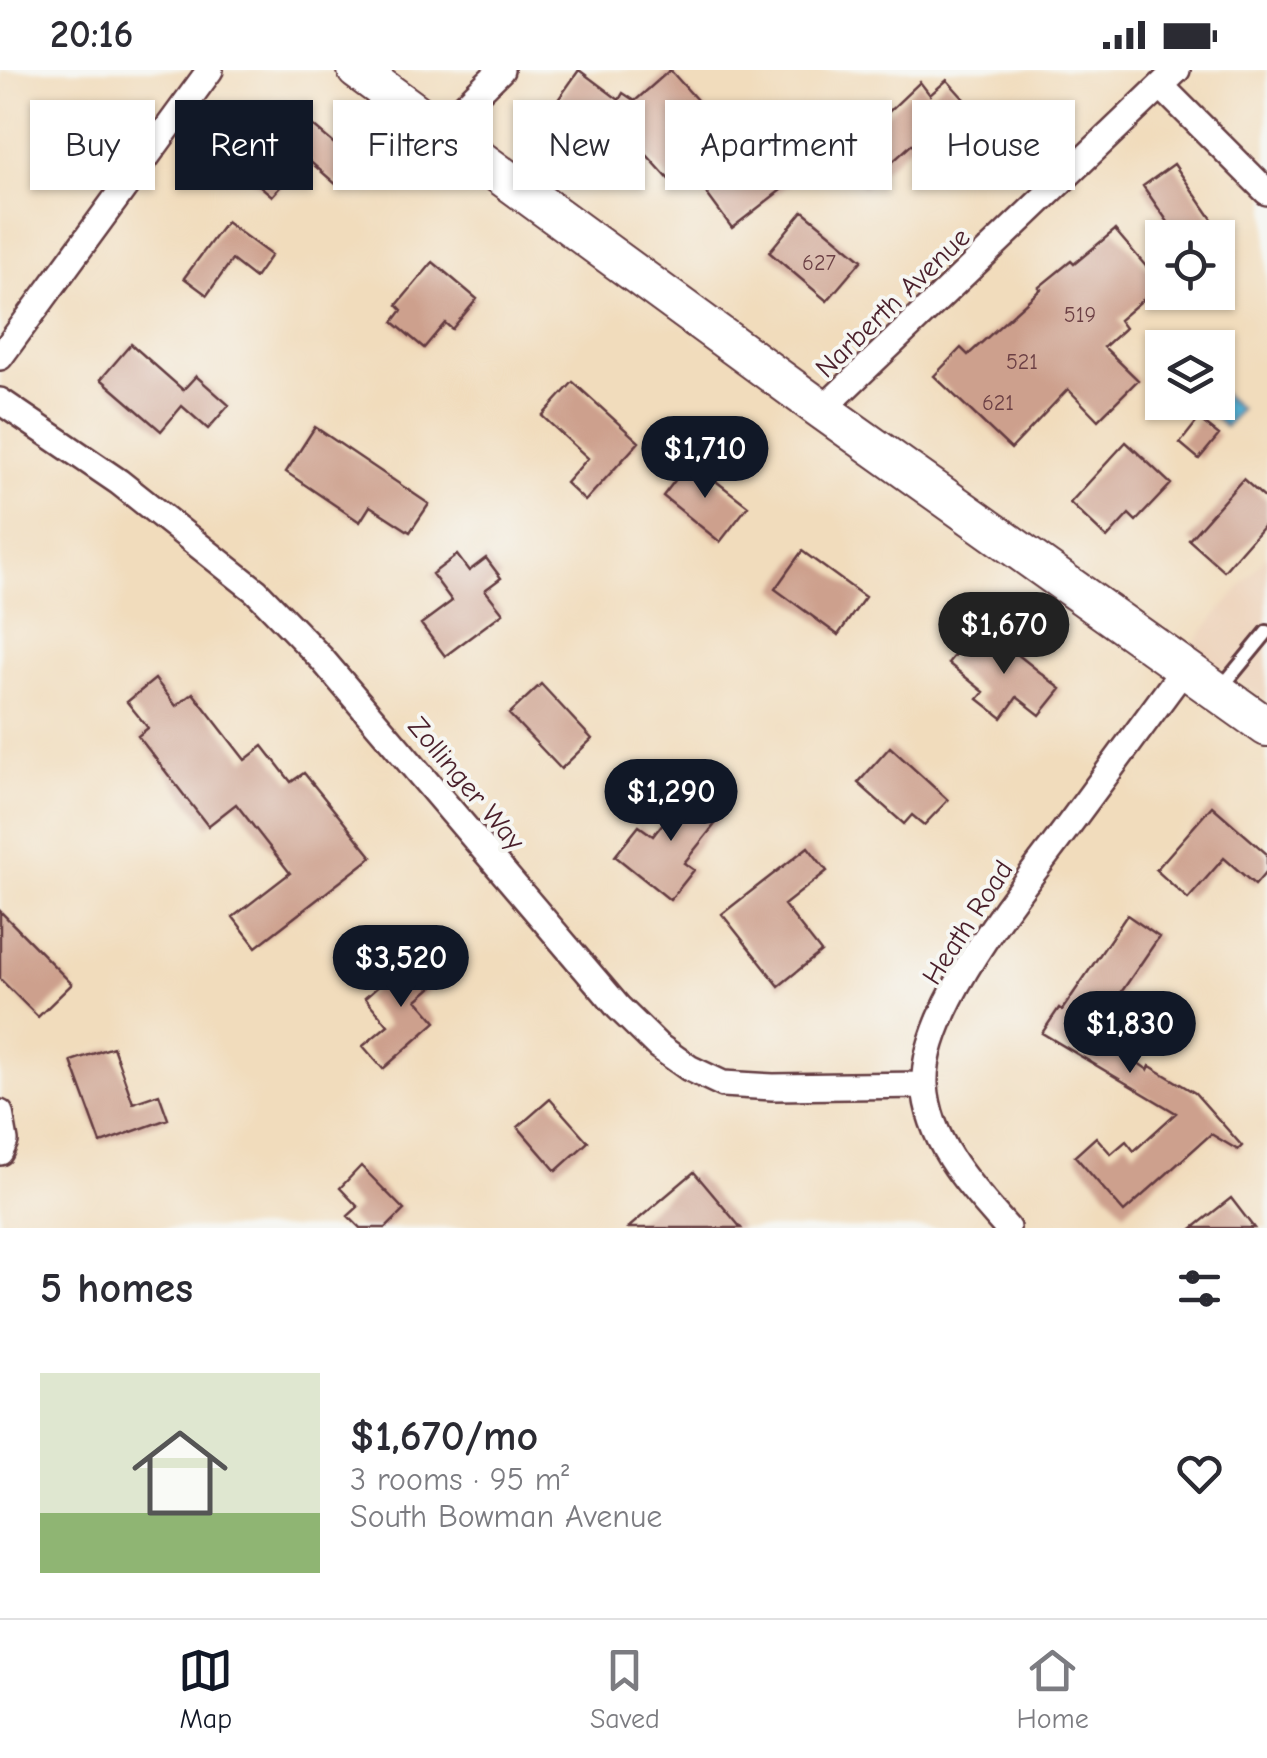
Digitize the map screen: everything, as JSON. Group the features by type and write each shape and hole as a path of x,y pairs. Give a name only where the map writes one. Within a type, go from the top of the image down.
{"street":[{"path":"0,357 210,70"},
{"path":"357,70 400,100"},
{"path":"471,100 502,70"},
{"path":"1169,78 1267,192"},
{"name":"Narberth Avenue","path":"822,410 1169,78"},
{"path":"493,167 822,410 1267,726"},
{"name":"Zollinger Way","path":"0,401 119,482 256,591 321,658 618,1007 658,1046 723,1084 925,1085"},
{"name":"Heath Road","path":"1007,1228 957,1171 937,1129 925,1085 928,1060 955,990 986,938 1184,669"},
{"path":"0,1113 5,1142 0,1152"}],"lane":[{"path":"1218,692 1267,632"}],"shaded area":[{"path":"1267,556 1267,702 1191,646"}],"building":[{"path":"579,70 619,100 558,100"},
{"path":"670,70 697,100 665,100 665,175 645,153 645,100 636,100"},
{"path":"947,80 965,100 912,100 912,144 892,162 892,109 920,82 930,95"},
{"path":"313,126 333,143 333,182 313,164"},
{"path":"1174,164 1213,220 1167,220 1143,186"},
{"path":"704,190 781,190 732,228"},
{"path":"803,211 862,260 827,301 769,252"},
{"path":"226,222 271,255 255,278 232,260 207,295 184,278"},
{"path":"1115,230 1145,265 1145,298 1119,320 1125,328 1104,347 1138,380 1098,420 1068,389 1011,449 934,376 961,348 968,355 1039,287 1071,261 1074,264"},
{"path":"433,262 477,299 452,329 445,323 424,348 393,322 402,310 397,305"},
{"path":"131,344 183,390 196,376 229,405 208,429 182,406 161,431 101,379"},
{"path":"573,382 639,442 585,501 566,483 588,458 542,416"},
{"path":"1198,420 1219,435 1199,459 1180,443"},
{"path":"315,427 429,504 410,532 370,506 360,522 286,472"},
{"path":"1126,442 1171,484 1136,521 1129,514 1107,538 1070,503"},
{"path":"690,461 748,506 720,542 663,496"},
{"path":"1243,479 1267,500 1267,522 1224,571 1189,540"},
{"path":"802,551 865,597 838,635 775,589"},
{"path":"457,555 469,571 486,558 501,578 485,590 503,613 445,656 421,624 452,601 432,574"},
{"path":"969,637 987,651 997,638 1061,689 1040,715 1017,697 1002,718 978,699 984,692 948,663"},
{"path":"155,679 176,706 193,693 245,760 263,746 291,782 304,773 372,857 256,947 233,917 290,873 236,804 208,826 138,736 148,728 127,702"},
{"path":"541,684 592,739 561,769 509,714"},
{"path":"890,747 948,800 924,825 912,815 904,824 858,783"},
{"path":"691,787 724,813 684,863 694,870 670,900 615,856 639,826 653,836"},
{"path":"1212,806 1267,854 1267,871 1255,885 1224,858 1188,899 1156,870"},
{"path":"808,847 827,871 784,905 821,952 779,986 722,914"},
{"path":"0,911 72,984 38,1017 0,979"},
{"path":"1127,915 1159,937 1094,1032 1148,1070 1150,1066 1195,1093 1242,1146 1238,1150 1211,1134 1124,1212 1075,1156 1096,1137 1111,1154 1126,1141 1134,1151 1176,1113 1042,1033"},
{"path":"415,954 439,981 417,1000 436,1022 383,1069 363,1046 388,1025 365,998"},
{"path":"113,1047 133,1103 159,1094 168,1119 101,1143 71,1061"},
{"path":"550,1099 588,1142 556,1171 518,1127"},
{"path":"361,1166 404,1210 386,1228 360,1228 348,1216 358,1207 340,1188"},
{"path":"694,1172 741,1228 628,1228"},
{"path":"1231,1198 1254,1228 1193,1228"}]}
